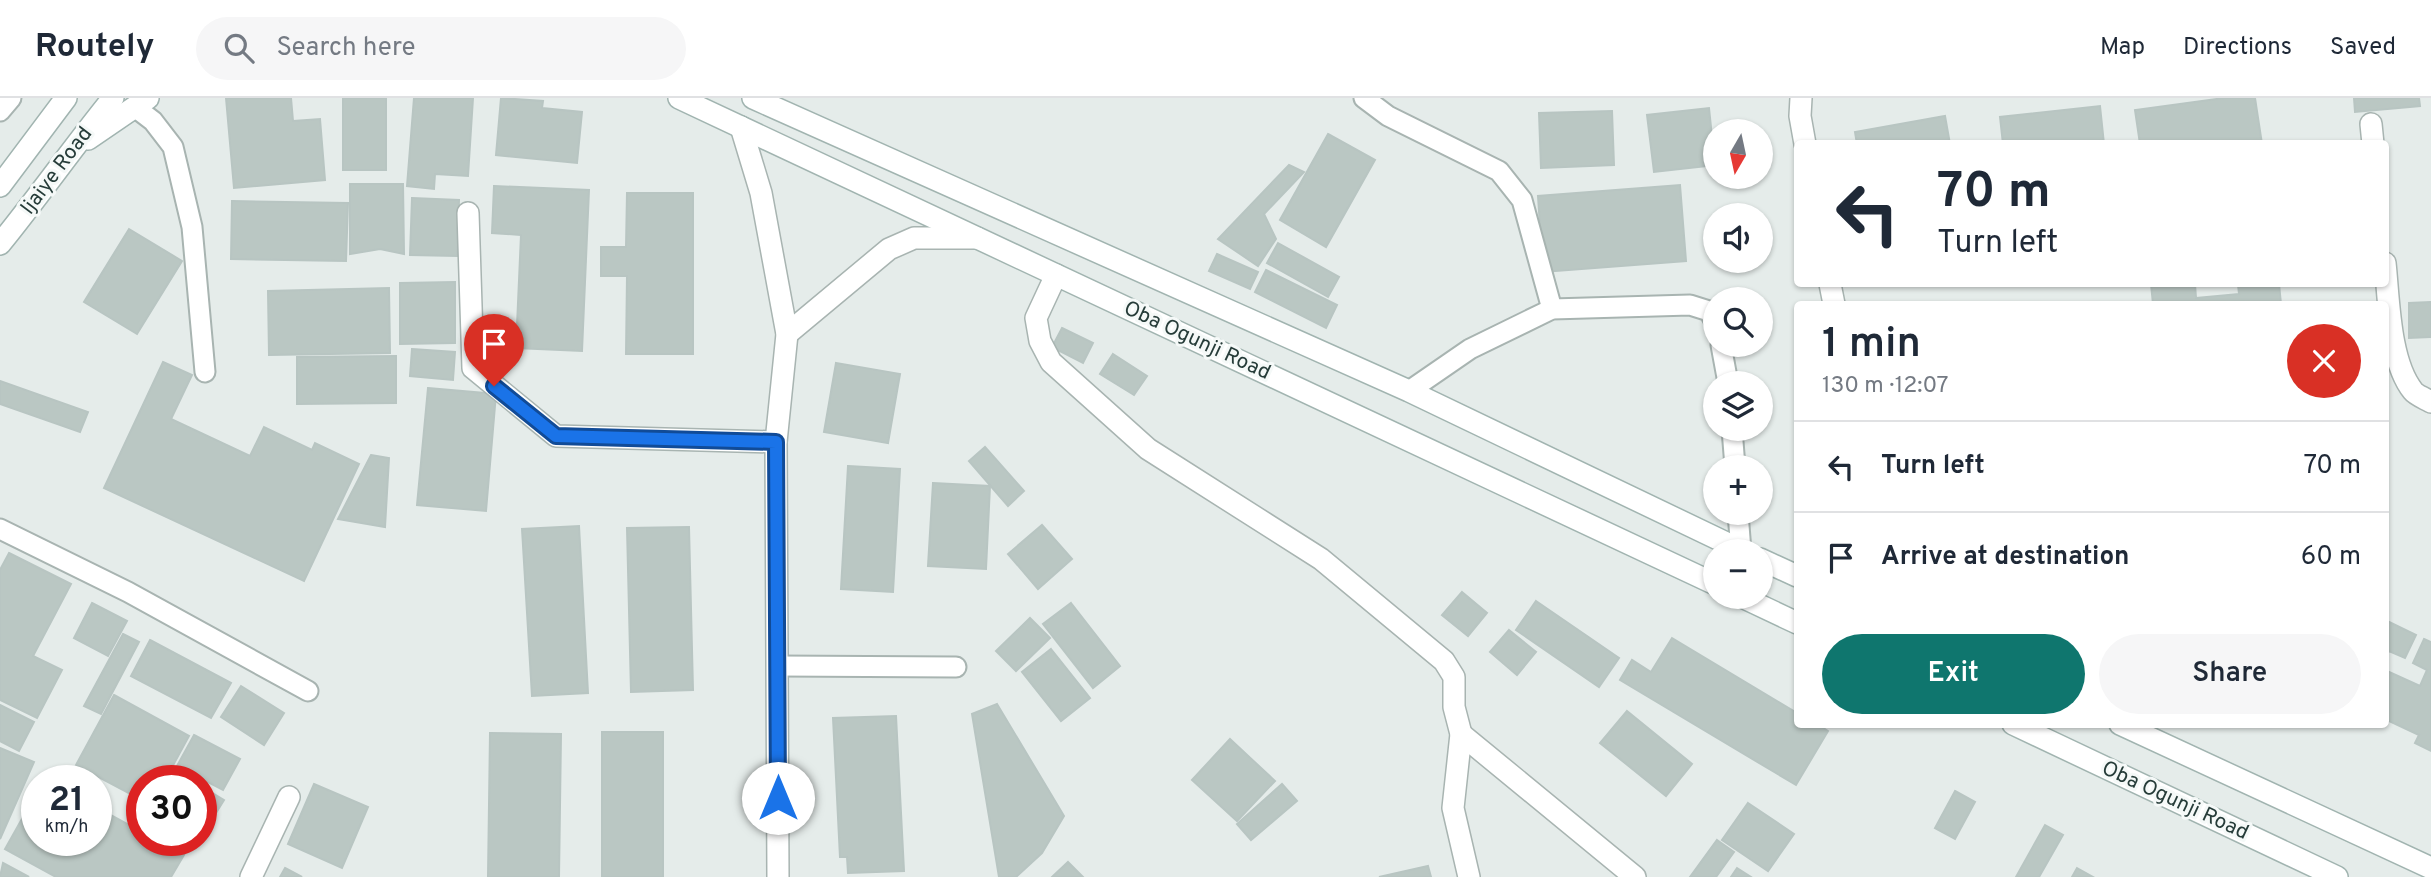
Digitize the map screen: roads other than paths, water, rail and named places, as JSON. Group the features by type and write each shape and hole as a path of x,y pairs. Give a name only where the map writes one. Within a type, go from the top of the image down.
{"main road":[{"name":"Ijaiye Road","path":"0,186 66,98"},
{"name":"Ijaiye Road","path":"0,244 113,98"},
{"name":"Oba Ogunji Road","path":"679,98 1703,578"},
{"name":"Oba Ogunji Road","path":"753,98 1409,391 1717,539"},
{"path":"780,98 811,125"},
{"path":"1801,98 1800,116 1804,140"},
{"path":"71,149 142,103"},
{"path":"741,127 761,193 787,334 776,442 778,877"},
{"path":"468,213 473,369 556,436 776,442"},
{"path":"787,334 889,249 914,238 977,238"},
{"path":"1072,242 1036,318 1040,341 1051,362 1148,449 1321,559 1444,661 1454,677 1454,707 1461,734 1453,808 1469,877"},
{"path":"2388,287 2393,333 2400,363 2413,391 2431,402"},
{"path":"1773,565 1794,575"},
{"path":"1767,609 1794,622"},
{"name":"Oba Ogunji Road","path":"2022,728 2337,877"},
{"path":"2129,728 2431,868"},
{"path":"1461,734 1635,877"},
{"path":"251,877 289,797"}],"lane":[{"path":"0,111 10,98"},
{"path":"1364,98 1388,116 1499,171 1522,200 1552,309"},
{"path":"142,103 173,147 192,227 205,372"},
{"path":"1409,391 1470,349 1552,309 1690,305 1703,309"},
{"path":"0,529 128,592 308,691"},
{"path":"778,666 956,667"}]}
